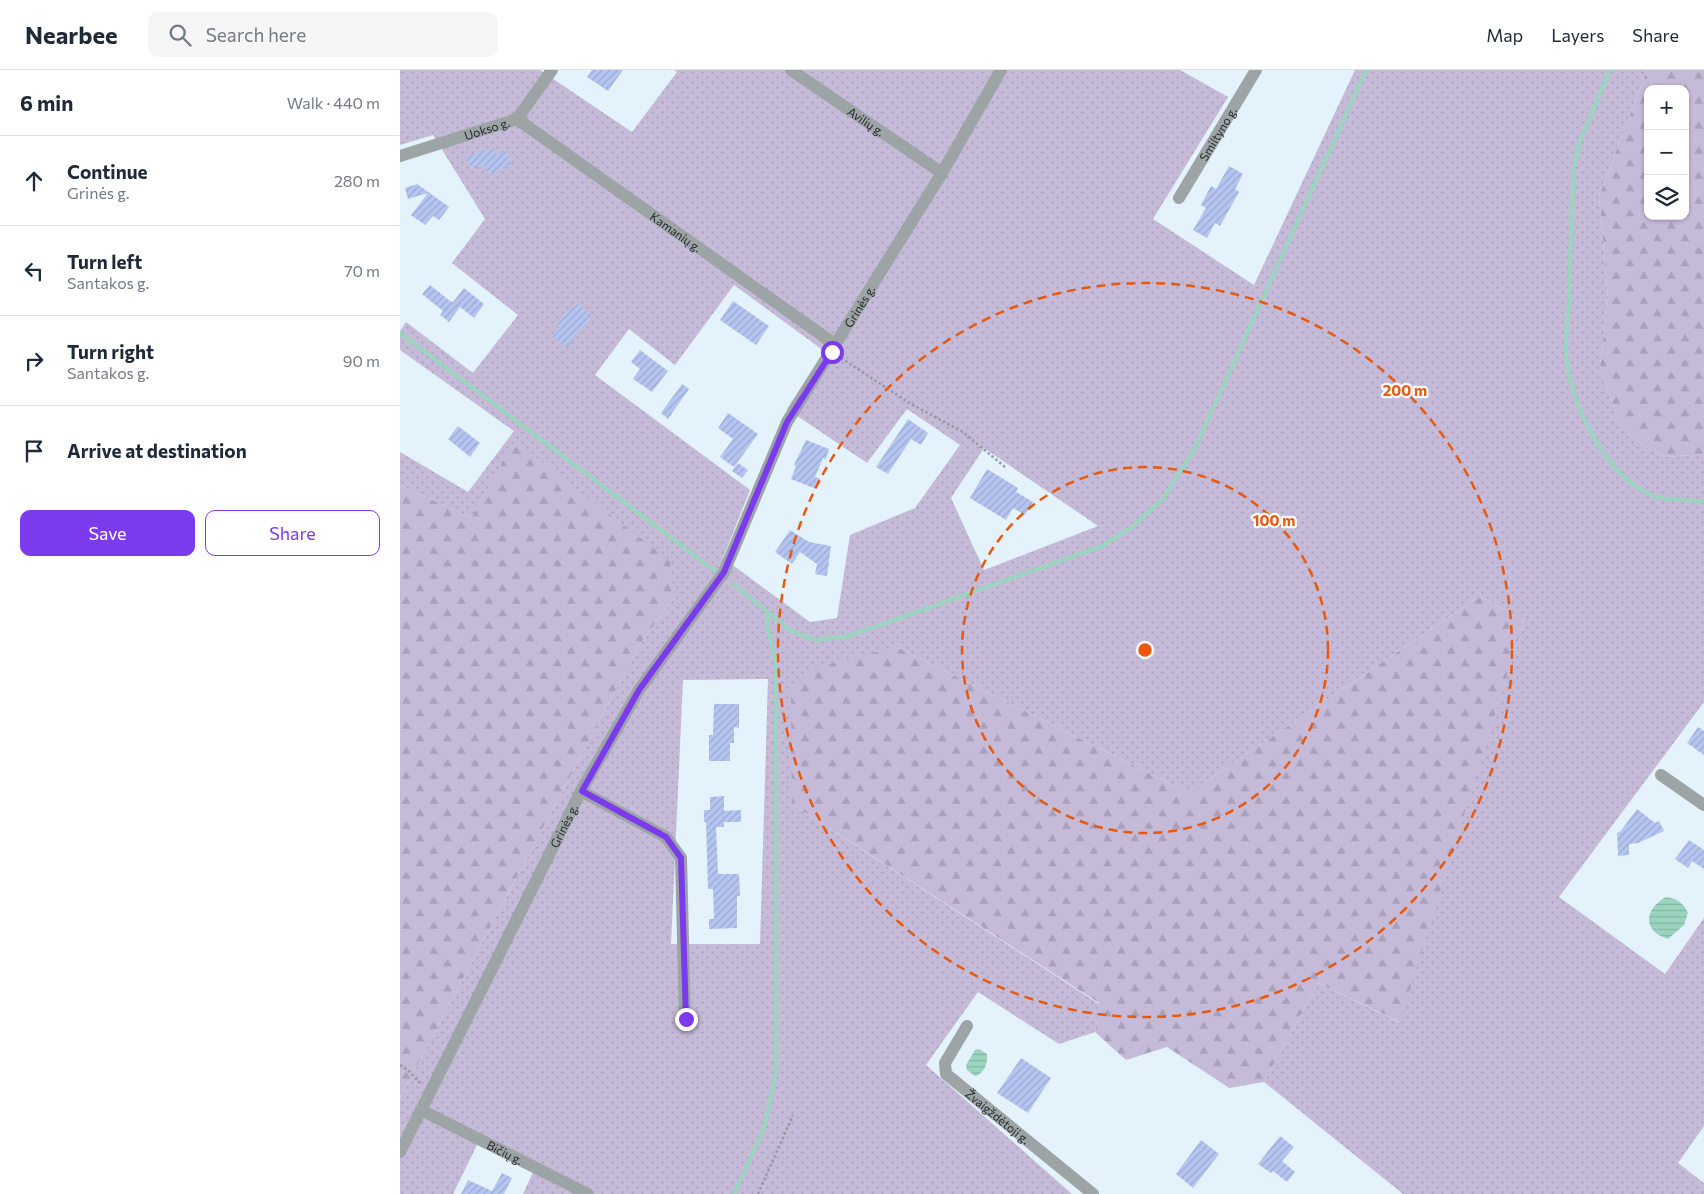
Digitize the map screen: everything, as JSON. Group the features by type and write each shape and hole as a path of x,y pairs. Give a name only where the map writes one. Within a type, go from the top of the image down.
{"street":[{"name":"Uokso g.","path":"400,156 518,119 552,70"},
{"name":"Avilių g.","path":"791,70 942,173"},
{"name":"Grinės g.","path":"400,1152 582,791 639,690 724,572 787,422 942,173 1001,70"},
{"name":"Smiltyno g.","path":"1178,198 1256,70"},
{"name":"Kamanių g.","path":"518,119 833,348"},
{"path":"1661,775 1704,805"},
{"path":"582,791 666,837 681,858 686,1019"},
{"name":"Žvaigždėtoji g.","path":"967,1026 945,1063 946,1074 1093,1194"},
{"name":"Bičių g.","path":"421,1110 588,1194"}],"path":[{"path":"833,348 910,404 963,432 1005,467"},
{"path":"400,1065 408,1070 429,1094"},
{"path":"758,1194 793,1115"}],"green space":[{"path":"400,70 540,70 632,132 677,72 674,70 1180,70 1228,97 1153,219 1254,285 1355,70 1647,70 1599,196 1608,299 1600,366 1619,424 1644,446 1666,457 1704,454 1704,702 1559,897 1665,974 1704,918 1704,1126 1678,1163 1704,1183 1704,1194 1403,1194 1264,1082 1318,983 1399,1022 1524,621 1480,596 1189,793 897,647 792,804 1099,1004 1095,1032 1059,1044 978,992 926,1065 1072,1194 523,1194 534,1170 478,1143 453,1194 400,1194 400,1098 640,644 674,598 515,442 471,518 400,485 400,452 468,492 514,431 400,350 400,331 406,322 473,373 518,315 452,263 485,219 433,135 400,145","holes":["734,285 824,351 787,409 867,463 907,409 960,445 915,508 850,535 837,618 810,622 723,558 750,490 595,375 629,329 675,365","984,448 1098,526 984,570 951,498","768,679 760,944 671,944 683,680"]},
{"path":"1647,70 1704,70 1704,454 1666,457 1644,446 1619,424 1600,366 1608,299 1599,196"},
{"path":"515,441 670,561 674,598 640,644 400,1098 400,485 471,518"},
{"path":"1480,596 1524,621 1400,1022 1318,983 1264,1082 1229,1088 1167,1047 1126,1060 1095,1032 1099,1003 792,804 791,685 807,670 897,647 1189,793"}],"shaded area":[{"path":"1666,897 1679,902 1688,913 1684,925 1668,939 1654,931 1649,920 1653,908"},
{"path":"979,1049 987,1054 987,1061 983,1071 975,1076 967,1070 966,1065 975,1050"}],"building":[{"path":"592,70 623,70 608,91 587,77"},
{"path":"493,148 495,155 507,151 511,166 488,174 485,165 471,169 467,156"},
{"path":"1229,166 1243,174 1235,189 1239,192 1220,226 1215,223 1207,238 1193,230 1206,208 1201,205 1211,186 1216,189"},
{"path":"417,184 449,207 439,220 433,216 425,225 411,215 428,193 408,199 405,188"},
{"path":"430,285 453,302 464,288 484,304 474,318 460,307 449,322 440,315 443,311 422,294"},
{"path":"733,301 769,326 756,345 720,320"},
{"path":"576,303 592,315 567,347 552,336 560,325 557,324 566,312 569,313"},
{"path":"640,350 668,371 652,392 633,379 640,369 631,362"},
{"path":"682,384 689,389 668,419 661,413"},
{"path":"728,413 758,434 734,467 720,457 733,439 718,428"},
{"path":"908,419 928,433 921,445 911,439 888,474 876,467"},
{"path":"458,426 480,443 470,457 448,439"},
{"path":"806,440 829,449 826,459 823,458 815,477 820,479 816,489 791,479 796,466 794,465"},
{"path":"738,463 748,470 742,478 732,471"},
{"path":"987,469 1018,488 1016,492 1033,502 1025,515 1013,508 1006,520 970,498"},
{"path":"790,530 809,542 831,546 827,576 815,574 817,564 800,552 792,564 775,552"},
{"path":"714,704 739,704 739,728 734,727 734,743 730,743 730,761 709,761 709,735 713,735"},
{"path":"1698,727 1704,731 1704,755 1687,743"},
{"path":"724,796 724,811 741,810 741,822 724,822 724,827 716,827 718,874 739,874 740,896 737,896 737,928 709,929 709,919 714,919 713,889 708,889 704,810 710,810 710,797"},
{"path":"1637,809 1655,823 1659,821 1664,831 1638,843 1629,844 1629,855 1618,856 1617,833 1620,832"},
{"path":"1689,840 1704,850 1704,869 1692,861 1688,868 1675,859"},
{"path":"1021,1058 1051,1078 1028,1113 997,1093"},
{"path":"1280,1136 1294,1147 1282,1161 1295,1172 1287,1182 1273,1171 1271,1173 1258,1164"},
{"path":"1201,1140 1219,1154 1193,1188 1176,1174"},
{"path":"502,1173 512,1178 504,1194 461,1194 468,1180 492,1191"}],"waterway":[{"path":"733,584 791,631 816,640 849,636 1102,546 1132,527 1163,499 1195,448 1366,70"},
{"path":"1610,70 1580,141 1574,165 1569,302 1566,332 1570,380 1576,400 1594,439 1620,473 1635,486 1651,495 1670,499 1704,501"},
{"path":"400,333 715,571"},
{"path":"734,1194 764,1128 776,1073 776,662 767,626 768,613"}],"route":[{"path":"686,1019 681,858 666,837 582,791 639,690 724,572 787,422 832,352"}]}
